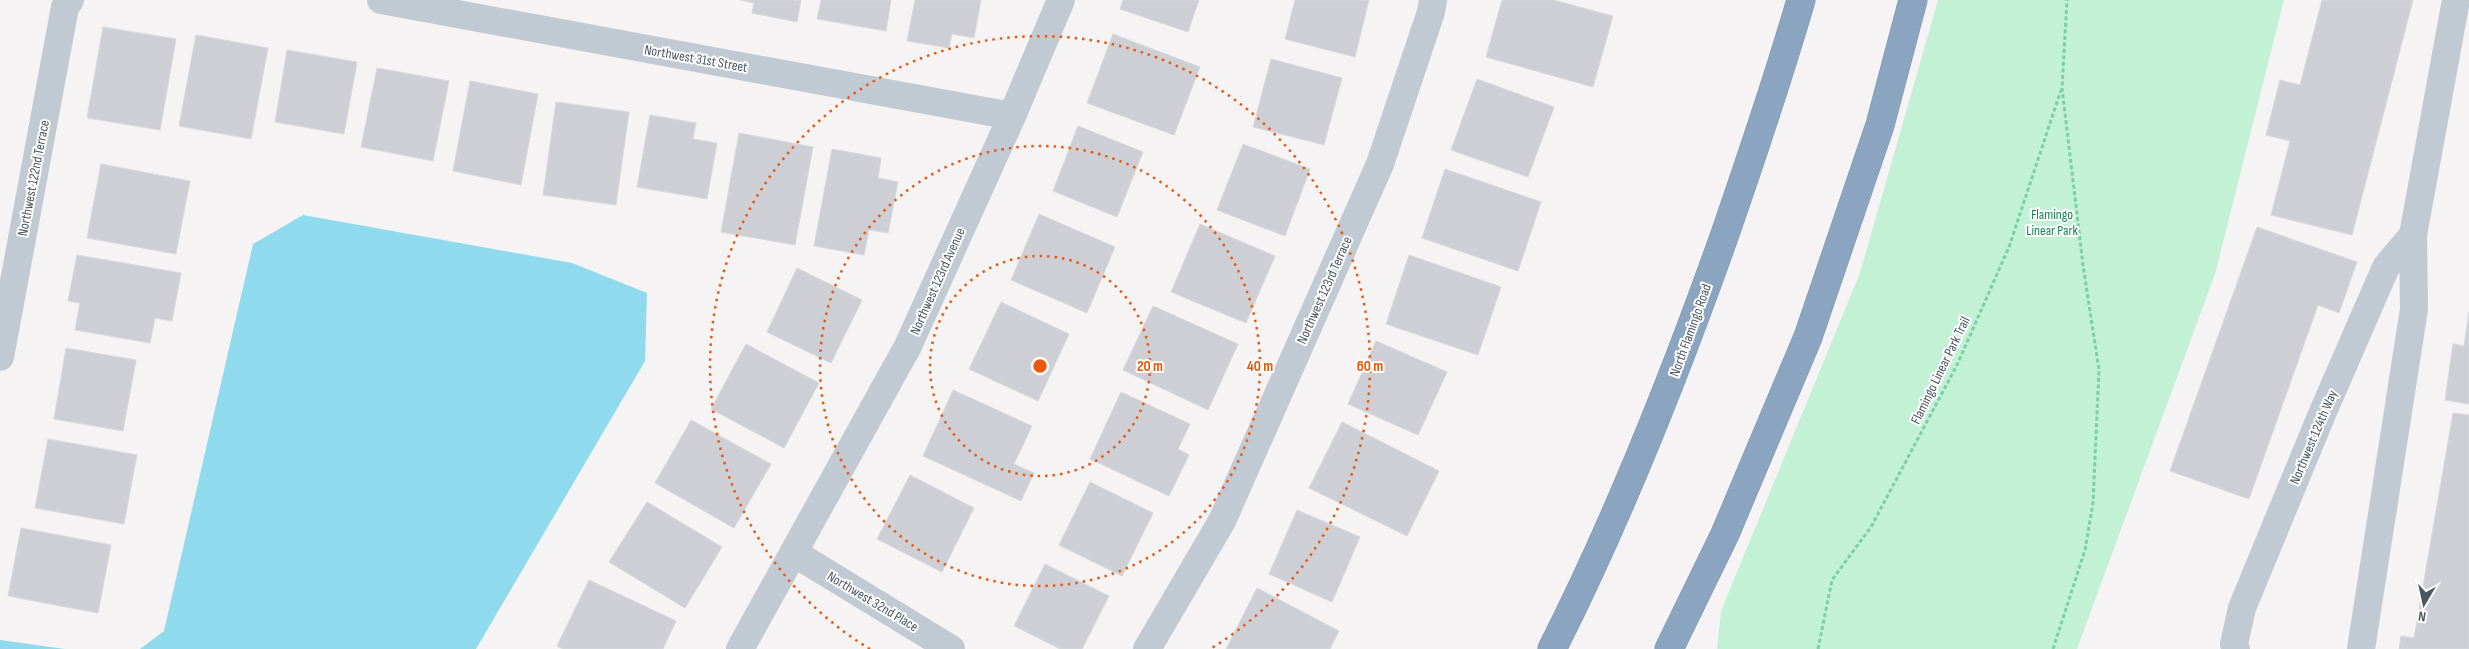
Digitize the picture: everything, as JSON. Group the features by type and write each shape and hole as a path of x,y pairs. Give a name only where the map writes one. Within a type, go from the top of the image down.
{"highway":[{"name":"North Flamingo Road","path":"1552,649 1618,510 1688,339 1776,87 1801,0"},
{"path":"1669,649 1725,534 1808,336 1880,125 1913,0"}],"street":[{"name":"Northwest 122nd Terrace","path":"0,357 65,8 70,0"},
{"name":"Northwest 31st Street","path":"381,0 1012,116"},
{"name":"Northwest 123rd Avenue","path":"740,649 908,346 1012,116 1061,0"},
{"name":"Northwest 123rd Terrace","path":"1147,649 1222,521 1376,173 1431,12 1433,0"},
{"name":"Northwest 124th Way","path":"2361,649 2414,309 2413,235 2456,0"},
{"name":"Northwest 124th Way","path":"2236,649 2234,644 2242,608 2322,414 2386,267 2413,235"},
{"name":"Northwest 32nd Place","path":"794,553 952,649"}],"path":[{"name":"Flamingo Linear Park Trail","path":"2053,649 2085,550 2093,503 2099,370 2083,265 2062,88 2067,0"},
{"name":"Flamingo Linear Park Trail","path":"1818,649 1832,580 1871,527 1885,502 1957,365 2009,247 2062,88"}],"green space":[{"name":"Flamingo Linear Park","path":"1938,0 2284,0 2215,274 2077,649 1717,649 1721,611 1860,273"}],"water":[{"path":"303,215 572,263 647,293 645,361 476,649 140,649 164,631 253,244"},
{"path":"0,640 65,649 0,649"}],"building":[{"path":"740,0 801,0 797,22 752,13 754,3"},
{"path":"821,0 891,0 886,31 817,19"},
{"path":"915,0 981,0 974,38 952,34 949,48 907,41"},
{"path":"1123,0 1199,0 1188,32 1120,9"},
{"path":"1295,0 1369,0 1355,57 1285,39"},
{"path":"1502,0 1553,0 1613,16 1593,87 1486,57"},
{"path":"2322,0 2413,0 2352,235 2271,215 2290,141 2266,135 2280,80 2300,85"},
{"path":"103,27 176,39 160,130 87,118"},
{"path":"1113,34 1200,67 1174,135 1087,103"},
{"path":"196,35 268,48 251,139 179,126"},
{"path":"287,50 357,62 344,134 275,122"},
{"path":"1271,59 1342,78 1324,145 1253,127"},
{"path":"377,68 449,81 433,161 361,147"},
{"path":"1477,79 1554,107 1528,177 1451,150"},
{"path":"470,81 538,94 521,185 453,171"},
{"path":"556,102 629,112 616,205 543,195"},
{"path":"650,115 696,123 693,139 717,143 707,199 637,187"},
{"path":"1078,126 1143,152 1117,217 1053,191"},
{"path":"739,133 813,147 795,245 721,232"},
{"path":"1243,144 1310,169 1285,236 1217,210"},
{"path":"832,149 881,158 878,178 898,182 888,233 869,230 864,255 814,246"},
{"path":"101,164 190,181 176,254 87,238"},
{"path":"1445,169 1541,202 1518,271 1422,238"},
{"path":"1039,214 1115,247 1087,313 1011,280"},
{"path":"1200,224 1275,256 1246,323 1171,292"},
{"path":"2257,227 2357,262 2339,313 2318,305 2249,499 2170,471"},
{"path":"77,255 181,273 172,321 155,318 150,343 75,330 80,303 68,301"},
{"path":"1409,255 1501,287 1478,355 1386,324"},
{"path":"797,268 862,300 831,363 767,332"},
{"path":"1001,302 1069,334 1038,401 969,369"},
{"path":"1153,306 1238,344 1208,410 1123,370"},
{"path":"2469,312 2469,404 2445,400 2453,344 2464,346"},
{"path":"1376,341 1447,372 1418,435 1348,404"},
{"path":"746,344 819,383 784,448 711,409"},
{"path":"66,348 136,360 123,431 54,419"},
{"path":"953,390 1032,426 1014,464 1034,473 1021,501 923,456"},
{"path":"1121,392 1190,424 1178,449 1189,455 1169,496 1090,459"},
{"path":"2453,413 2469,415 2469,649 2399,649 2401,636 2414,638"},
{"path":"691,420 771,464 734,528 655,483"},
{"path":"1342,422 1439,471 1407,536 1309,488"},
{"path":"48,439 137,455 124,524 35,508"},
{"path":"910,475 974,508 942,572 877,539"},
{"path":"1090,482 1153,513 1122,576 1059,545"},
{"path":"647,502 722,547 685,608 609,562"},
{"path":"1297,510 1360,537 1332,602 1269,574"},
{"path":"21,528 111,545 98,613 8,596"},
{"path":"1045,564 1109,596 1082,649 1060,649 1014,626"},
{"path":"589,580 676,621 663,649 563,649 557,646"},
{"path":"1257,588 1339,631 1330,649 1226,649"}]}
